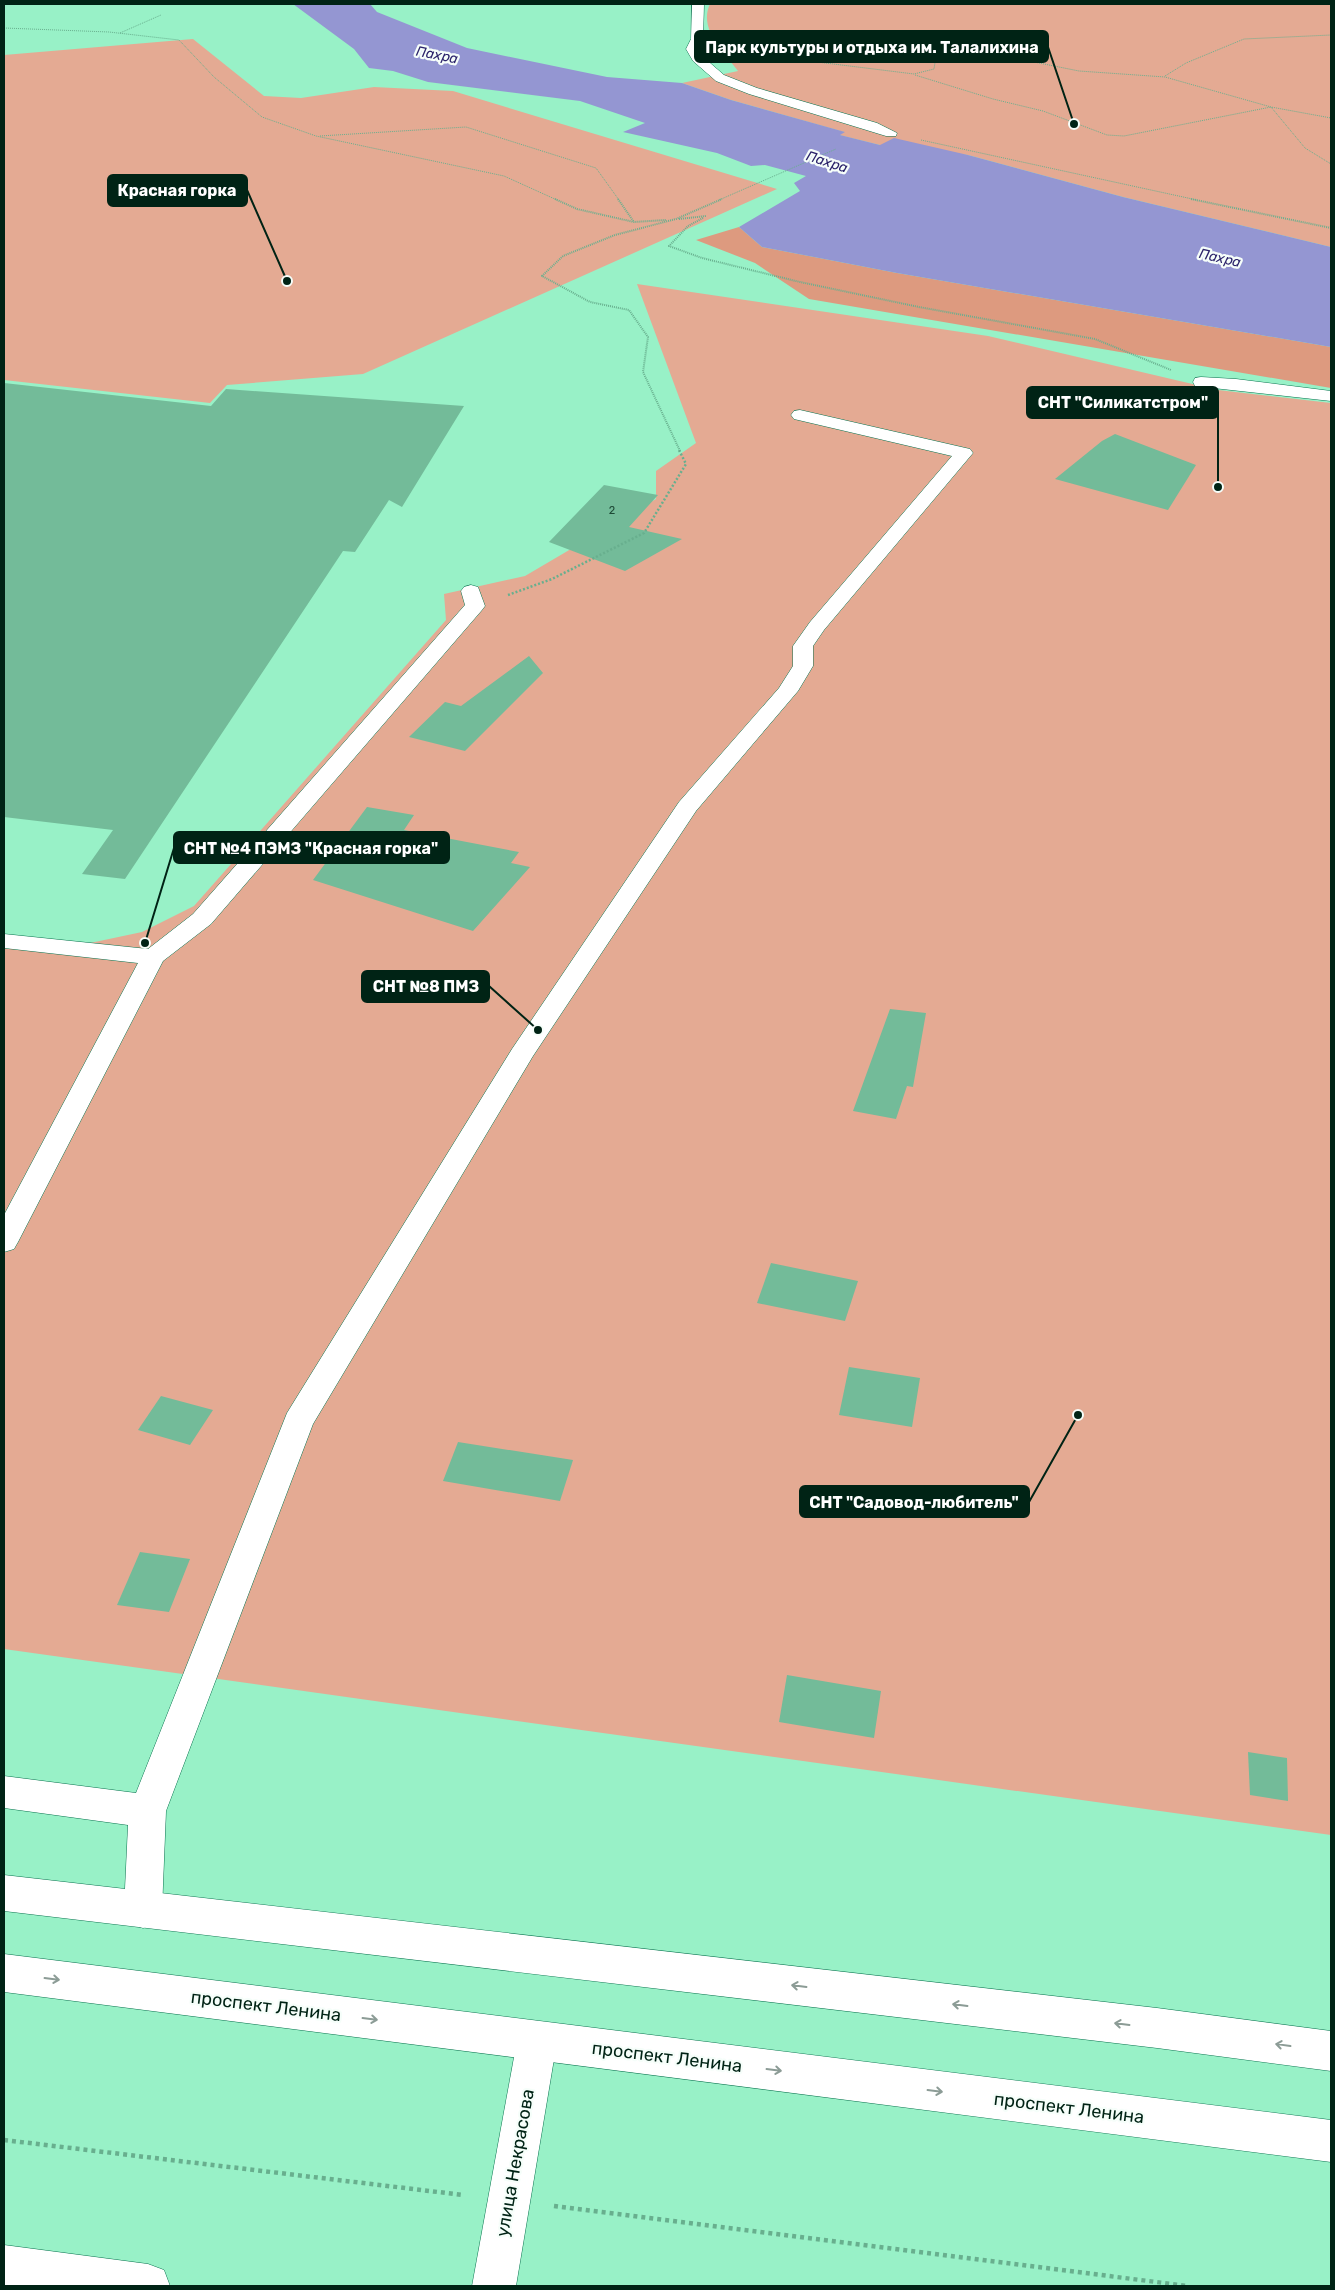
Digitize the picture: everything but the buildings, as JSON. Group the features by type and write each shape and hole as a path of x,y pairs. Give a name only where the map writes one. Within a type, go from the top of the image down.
{"main road":[{"path":"698,4 697,38 692,49 697,58 720,78 753,91 891,133"},
{"path":"1201,382 1331,396"},
{"path":"143,1910 146,1811 298,1422 521,1055 687,807 788,691 803,666 802,646 817,626 964,453 800,415"},
{"path":"4,1242 153,957 202,919 473,599"},
{"path":"4,941 153,957"},
{"path":"4,1792 146,1811"},
{"path":"4,1893 1157,2028 1331,2051"},
{"name":"проспект Ленина","path":"4,1973 1331,2141"},
{"name":"улица Некрасова","path":"494,2286 537,2040"},
{"path":"4,2268 148,2286"}],"path":[{"path":"120,33 161,15"},
{"path":"4,28 44,32 120,33 179,40 214,78 262,117 316,136 504,176 577,210 634,222 706,216 688,226 669,246 702,258 810,284 919,307 1095,339 1201,382"},
{"path":"1165,76 1186,63 1244,39 1331,34"},
{"path":"697,38 718,36 761,52 785,58 914,74 993,99 1043,110 1107,135 1124,136 1271,107"},
{"path":"914,74 934,69 936,56 946,51 984,52 1079,71 1165,76 1271,107 1331,118"},
{"path":"1271,107 1306,148 1324,162 1331,164"},
{"path":"316,136 466,127 596,168 634,222"},
{"path":"891,133 1034,166 1331,228"},
{"path":"473,599 552,580 644,533 686,464 643,372 648,337 630,310 590,302 542,276 563,256 615,235 676,219 840,147"},
{"path":"4,2140 1188,2286"}],"shaded area":[{"path":"710,4 1331,4 1331,247 1123,197 968,155 880,145 839,135 844,132 731,100 682,83 738,71 714,40 710,31 707,13"},
{"path":"193,39 264,96 301,98 374,87 453,91 777,189 363,374 227,385 210,403 4,380 4,55"},
{"path":"739,227 762,247 897,273 1331,347 1331,388 809,299 755,263 696,240"},
{"path":"637,284 988,336 1218,390 1331,403 1331,1835 4,1649 4,940 76,946 142,932 194,906 446,620 444,594 525,576 656,499 656,471 696,443"}],"water":[{"name":"Пахра","path":"293,4 370,4 377,12 467,48 607,77 682,83 731,100 845,132 840,135 880,145 894,138 968,155 1123,197 1331,247 1331,347 897,273 762,247 739,227 800,191 794,183 806,176 765,165 751,166 717,153 623,132 645,123 580,101 428,82 393,71 369,68 354,49"}],"place":[{"name":"Парк культуры и отдыха им. Талалихина","path":"1074,124"},
{"name":"Красная горка","path":"287,281"},
{"name":"СНТ \"Силикатстром\"","path":"1218,487"},
{"name":"СНТ №4 ПЭМЗ \"Красная горка\"","path":"145,943"},
{"name":"СНТ №8 ПМЗ","path":"538,1030"},
{"name":"СНТ \"Садовод-любитель\"","path":"1078,1415"}]}
